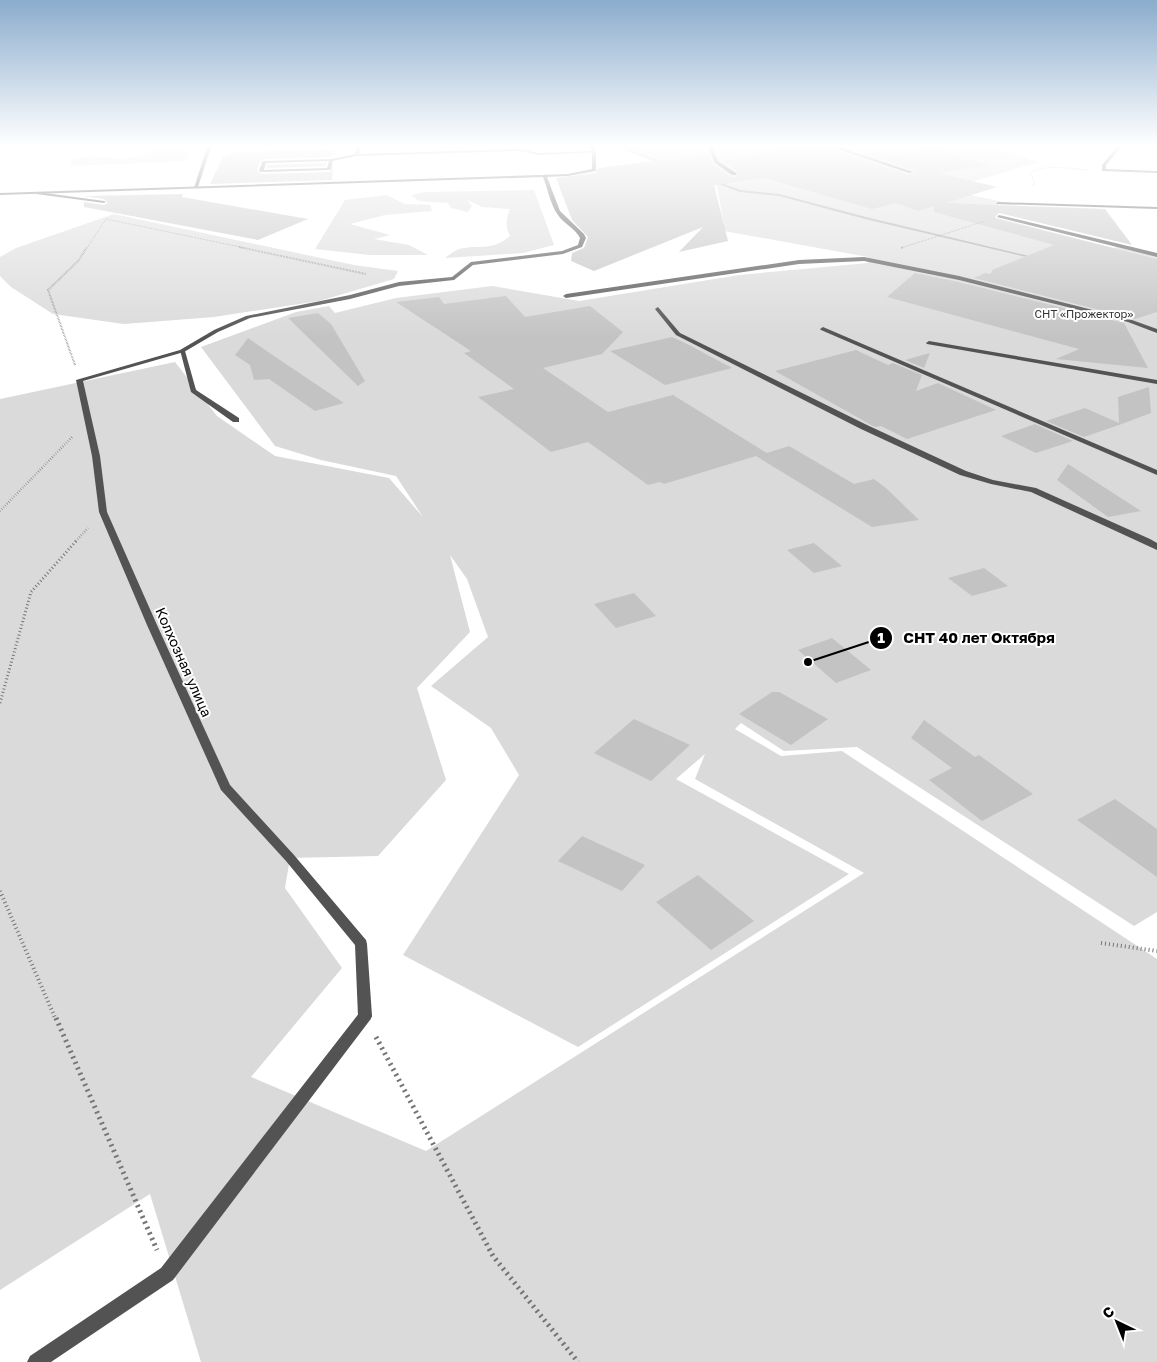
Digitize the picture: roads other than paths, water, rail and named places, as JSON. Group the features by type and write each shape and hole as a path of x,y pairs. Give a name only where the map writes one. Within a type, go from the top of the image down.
{"street":[{"path":"236,420 193,391 182,351 216,331 248,317 350,297 399,284 454,278 471,264 563,252 580,246 583,238 580,230 569,223 558,211"},
{"path":"1013,212 999,216 1157,254"},
{"path":"566,296 800,262 864,259 959,278 1130,321 1157,331"},
{"path":"658,309 678,334 864,427 963,474 1032,490 1140,537 1157,547"},
{"path":"823,329 1157,473"},
{"path":"929,343 1157,382"},
{"name":"Колхозная улица","path":"36,1362 167,1274 365,1016 361,944 290,858 225,788 103,512 96,456 79,380 182,351"}],"waterway":[{"path":"837,211 1039,259"}],"place":[{"name":"СНТ 40 лет Октября","path":"808,662"}],"park label":[{"name":"СНТ «Прожектор»","path":"1084,313"}]}
